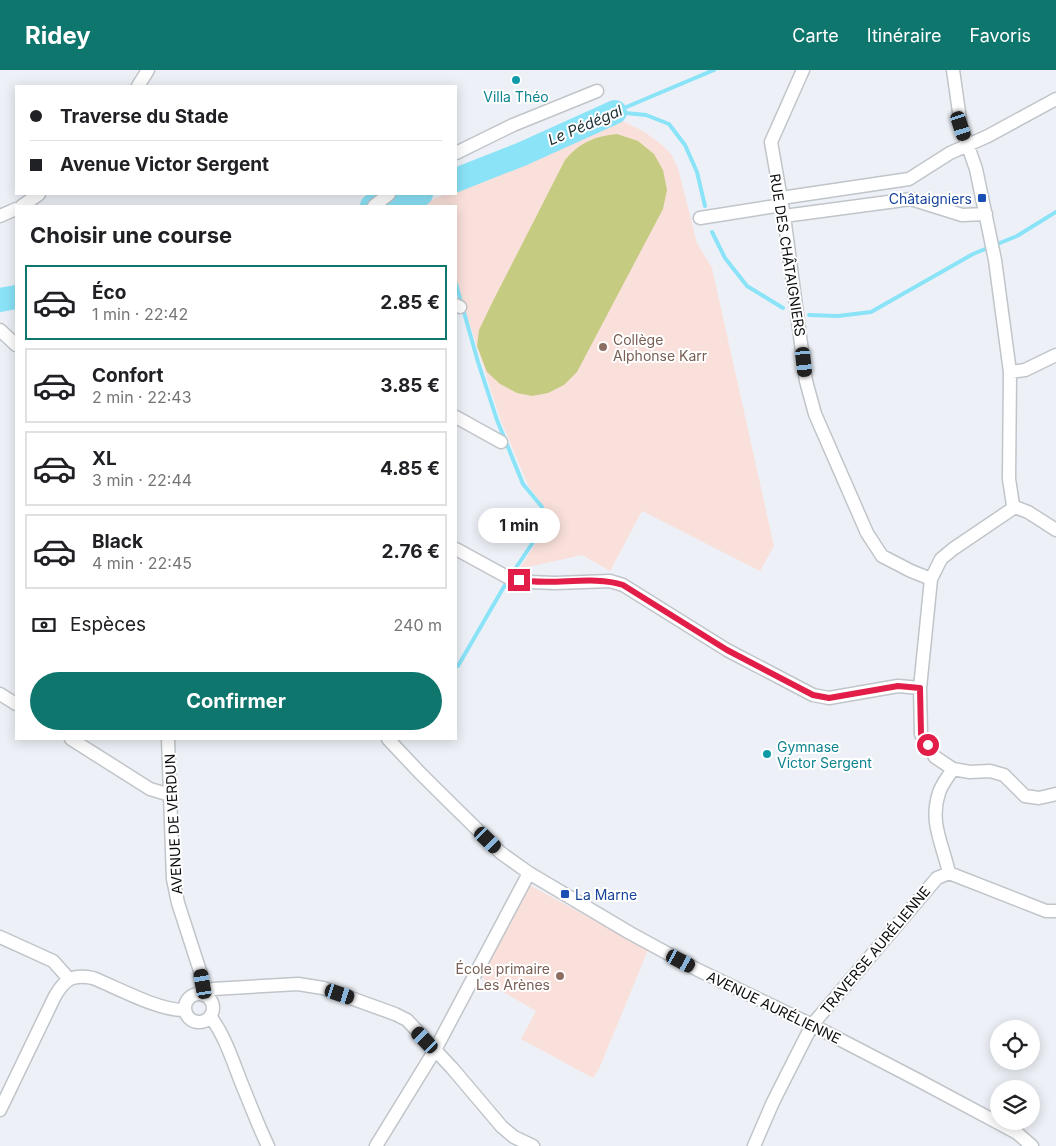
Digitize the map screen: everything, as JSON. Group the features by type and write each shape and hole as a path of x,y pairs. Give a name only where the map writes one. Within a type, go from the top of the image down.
{"street":[{"path":"139,85 148,70"},
{"name":"RUE DES CHÂTAIGNIERS","path":"803,70 771,142 783,206 806,381 815,414 867,533 882,556 911,572 930,579"},
{"path":"953,70 961,126 976,169 995,260 1010,372 1009,479 1013,505 1056,530"},
{"path":"457,153 513,125 597,91"},
{"path":"700,218 783,206 908,179 950,153 988,136 1056,99"},
{"path":"908,179 911,199"},
{"path":"23,205 38,195"},
{"path":"375,205 388,195"},
{"path":"783,206 911,199 962,216 986,214"},
{"path":"0,216 15,209"},
{"path":"0,330 15,344"},
{"path":"1010,372 1025,370 1056,355"},
{"path":"457,418 501,442"},
{"path":"1015,507 953,548 941,559 930,579 920,688 921,734 935,756 953,769 970,772 990,771 1004,775 1025,796 1039,798 1056,794"},
{"path":"457,551 509,578 529,582 555,583 610,581 623,585 727,650 813,695 829,698 898,686 920,688"},
{"path":"0,694 15,703"},
{"path":"73,740 150,789 170,795"},
{"name":"AVENUE DE VERDUN","path":"168,740 174,879 178,903 201,974 203,995"},
{"name":"AVENUE AURÉLIENNE","path":"389,740 501,853 529,873 630,934 698,970 812,1025 1017,1133 1032,1146"},
{"path":"953,769 939,791 934,811 937,831 949,873 1046,911 1056,911"},
{"path":"376,1146 435,1050 529,873"},
{"name":"TRAVERSE AURÉLIENNE","path":"754,1146 773,1102 812,1025 937,878 949,873"},
{"path":"0,938 53,961 69,979"},
{"path":"0,1110 55,996 61,986 69,979 83,976 93,978 163,1007 185,1010"},
{"path":"203,995 211,1001 210,1016 201,1022 196,1022 187,1015 185,1010 188,999 193,996 203,995 213,988 298,984 322,988 407,1020 502,1127 514,1137 534,1146"},
{"path":"210,1016 221,1031 227,1044 255,1118 268,1146"}],"shaded area":[{"name":"Collège Alphonse Karr","path":"621,120 645,132 671,154 678,168 697,243 712,268 774,546 760,571 642,511 610,571 582,555 519,569 547,526 547,515 542,504 529,487 501,421 457,282 457,205 419,205 444,195 457,195 457,190"},
{"name":"École primaire Les Arènes","path":"528,884 648,950 599,1069 593,1078 521,1039 536,1011 484,981 482,971"}],"green space":[{"path":"617,134 638,141 654,154 663,170 667,190 663,209 577,372 564,385 548,393 532,396 517,393 500,384 487,372 477,346 479,330 565,160 588,141"}],"waterway":[{"name":"Le Pédégal","path":"617,111 714,70"},
{"path":"615,112 646,115 669,124 685,145 697,172 705,206"},
{"name":"Le Pédégal","path":"457,180 522,154 615,112"},
{"name":"Le Pédégal","path":"376,205 417,195"},
{"name":"Le Pédégal","path":"398,201 399,205"},
{"path":"809,315 838,316 871,312 973,254 1017,236 1056,212"},
{"path":"712,232 725,258 747,286 783,308"},
{"path":"457,288 497,420 523,484 542,507 546,523 509,578 458,666"},
{"name":"Le Pédégal","path":"0,300 15,297"}],"place":[{"name":"Villa Théo","path":"516,80"},
{"name":"Châtaigniers","path":"982,198"},
{"name":"Collège Alphonse Karr","path":"603,347"},
{"name":"Gymnase Victor Sergent","path":"767,754"},
{"name":"La Marne","path":"565,894"},
{"name":"École primaire Les Arènes","path":"560,976"}],"route":[{"path":"519,580 555,583 610,581 623,585 727,650 813,695 829,698 898,686 920,688 921,734 928,745"}]}
